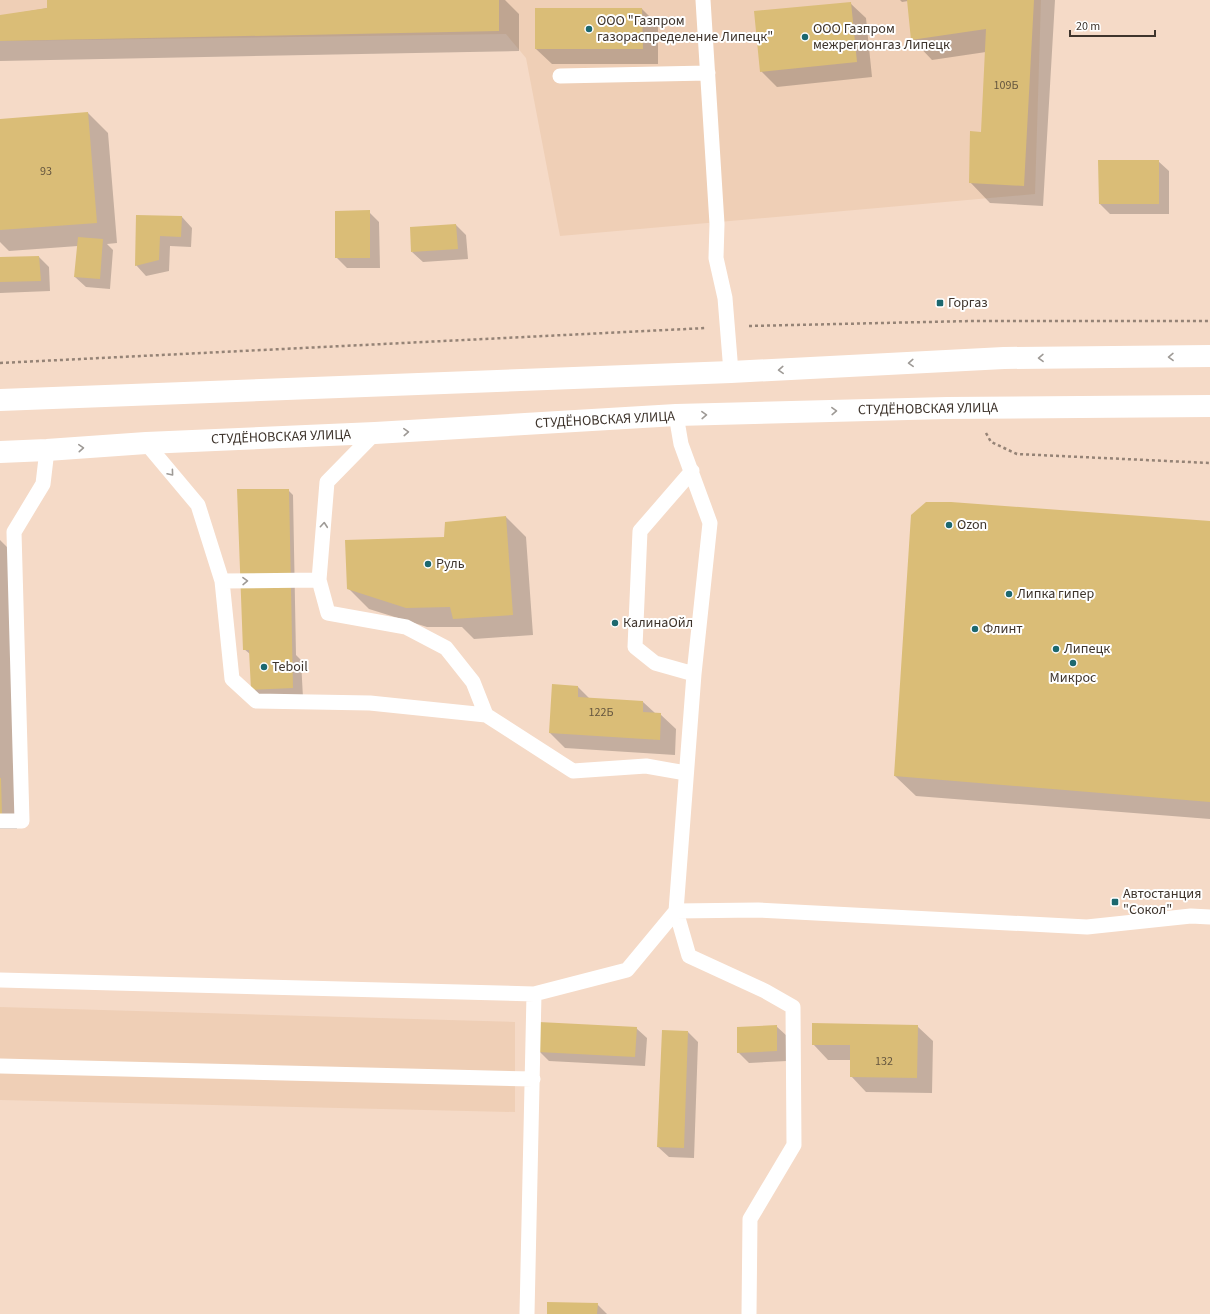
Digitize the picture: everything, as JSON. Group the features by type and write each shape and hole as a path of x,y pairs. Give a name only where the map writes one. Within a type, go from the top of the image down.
{"main road":[{"path":"0,400 731,372 1004,358 1210,356"},
{"name":"СТУДЁНОВСКАЯ УЛИЦА","path":"0,452 146,443 375,433 676,416 947,408 1210,406"}],"lane":[{"path":"703,0 717,224 716,258 725,298 731,372"},
{"path":"560,76 708,73"},
{"path":"676,416 681,444 710,522 694,674 676,911 689,956 765,991 793,1007 794,1145 750,1219 749,1314"},
{"path":"375,433 327,482 319,580 328,613 406,627 446,648 473,682 486,715"},
{"path":"146,443 198,505 222,581 232,679 256,701 370,703 486,715 573,771 646,766 686,773"},
{"path":"0,821 22,821 14,532 43,484 46,450"},
{"path":"692,472 640,531 635,647 655,663 694,674"},
{"path":"222,581 319,580"},
{"path":"0,980 534,994 627,970 676,911 758,910 1088,927 1191,916 1210,917"},
{"path":"527,1314 534,994"},
{"path":"0,1066 532,1079"}],"path":[{"path":"0,363 727,327 971,321 1210,320"},
{"path":"984,429 992,442 1017,454 1210,463"}],"shaded area":[{"path":"0,0 1041,0 1035,194 560,236 526,58 506,34 0,41"},
{"path":"0,1007 515,1022 515,1112 0,1100"}],"building":[{"path":"47,0 499,0 499,31 0,41 0,15 47,8"},
{"path":"907,0 1034,0 1024,186 969,183 970,131 981,132 986,29 911,40"},
{"name":"ООО Газпром межрегионгаз Липецк","path":"851,2 857,62 760,72 754,11"},
{"name":"ООО \"Газпром газораспределение Липецк\"","path":"535,8 642,8 643,49 535,49"},
{"path":"88,112 97,223 0,230 0,119"},
{"path":"1098,160 1159,160 1159,204 1099,204"},
{"path":"370,210 370,258 335,258 335,211"},
{"path":"136,215 182,216 181,237 160,236 159,260 135,266"},
{"path":"456,224 458,249 411,252 410,227"},
{"path":"78,237 103,239 100,279 74,277"},
{"path":"39,256 41,281 0,282 0,257"},
{"path":"237,489 289,489 293,688 251,690 249,650 243,650"},
{"name":"Липецк","path":"926,502 951,502 1210,521 1210,802 894,776 911,515"},
{"name":"Руль","path":"506,516 513,615 453,619 450,607 406,608 347,589 345,540 444,537 445,522"},
{"path":"552,684 578,686 578,697 643,701 643,712 661,713 660,740 549,733"},
{"path":"1,778 2,814 0,814"},
{"path":"539,1022 637,1027 635,1057 538,1052"},
{"path":"812,1023 918,1025 917,1078 850,1077 850,1045 812,1045"},
{"path":"777,1025 777,1051 737,1053 737,1027"},
{"path":"662,1030 688,1031 684,1148 657,1147"},
{"path":"547,1302 598,1303 597,1314 547,1314"}],"place":[{"name":"ООО \"Газпром газораспределение Липецк\"","path":"589,29"},
{"name":"ООО Газпром межрегионгаз Липецк","path":"805,37"},
{"name":"Горгаз","path":"940,303"},
{"name":"Ozon","path":"949,525"},
{"name":"Руль","path":"428,564"},
{"name":"Липка гипер","path":"1009,594"},
{"name":"КалинаОйл","path":"615,623"},
{"name":"Флинт","path":"975,629"},
{"name":"Липецк","path":"1056,649"},
{"name":"Микрос","path":"1073,663"},
{"name":"Teboil","path":"264,667"},
{"name":"Автостанция \"Сокол\"","path":"1115,902"}]}
